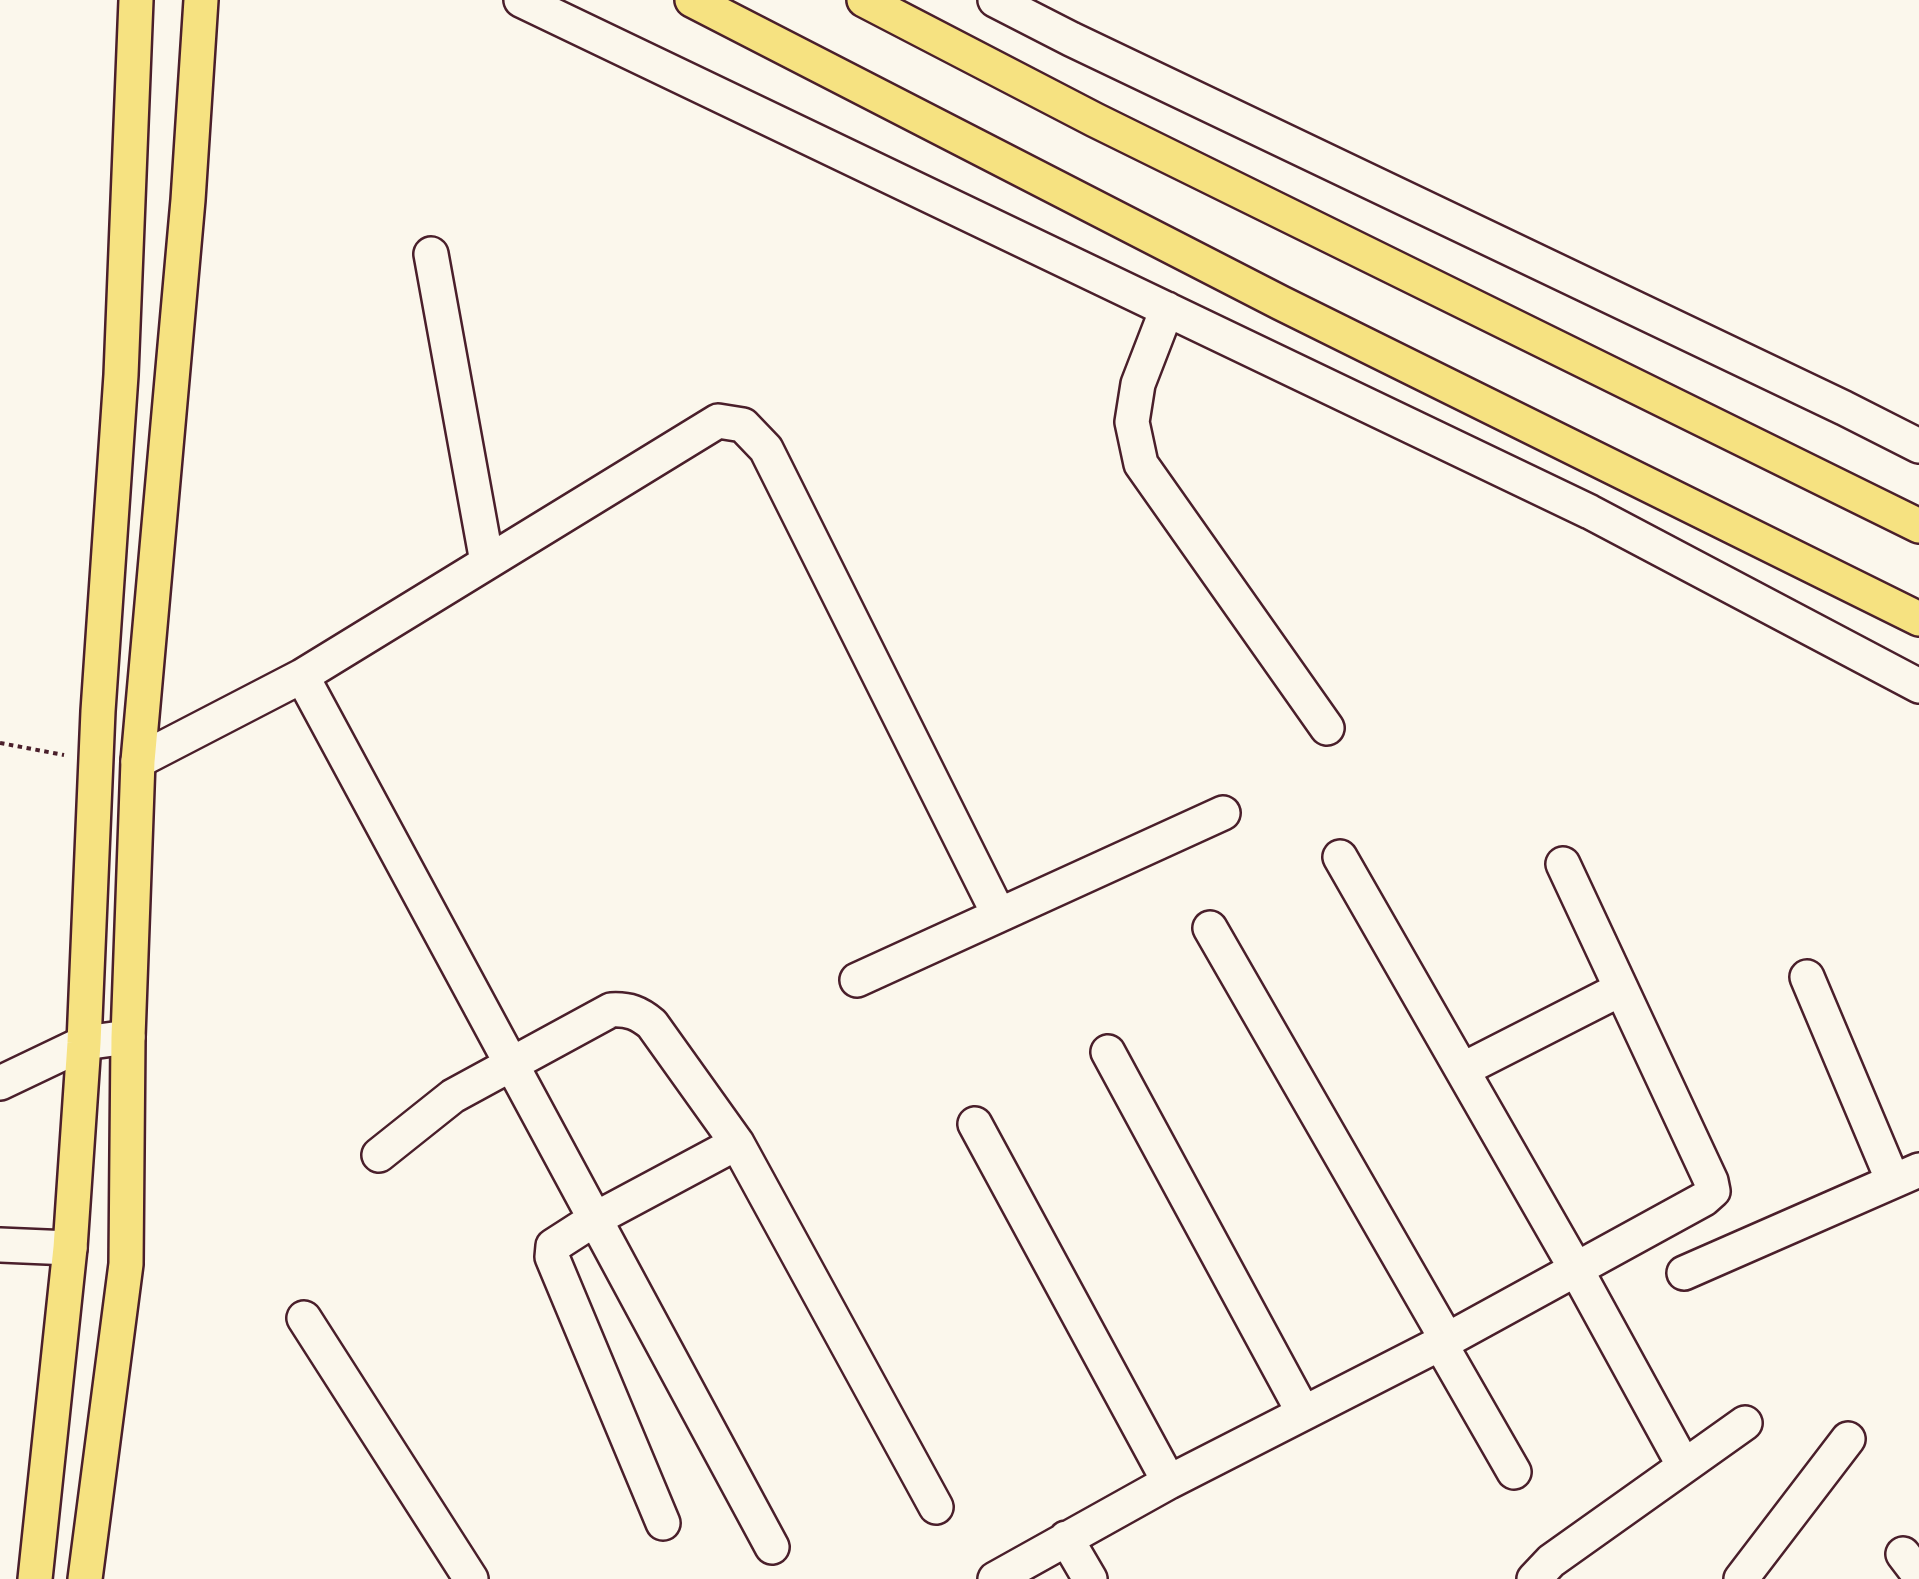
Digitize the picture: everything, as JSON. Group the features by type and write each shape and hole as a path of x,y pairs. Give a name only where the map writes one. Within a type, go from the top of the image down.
{"main road":[{"path":"35,1579 70,1248 84,1043 98,711 121,375 136,0"},
{"path":"85,1579 126,1264 128,1037 138,761 188,200 201,0"},
{"path":"692,0 1281,303 1919,619"},
{"path":"864,0 1116,130 1919,526"},
{"path":"121,375 171,379"}],"street":[{"path":"521,0 1590,512 1919,686"},
{"path":"994,0 1919,446"},
{"path":"431,254 487,562"},
{"path":"1167,309 1137,384 1132,422 1142,464 1327,728"},
{"path":"138,761 302,676 718,421 743,424 766,449 999,915"},
{"path":"302,676 772,1547"},
{"path":"857,980 1222,813"},
{"path":"1340,857 1576,1269 1684,1466"},
{"path":"995,1579 1169,1482 1443,1341 1704,1199 1713,1191 1711,1181 1563,864"},
{"path":"1210,928 1443,1341 1514,1472"},
{"path":"1684,1273 1906,1176 1807,977"},
{"path":"1462,1070 1622,989"},
{"path":"379,1155 453,1096 511,1064 611,1010 625,1009 640,1014 652,1024 737,1143 936,1507"},
{"path":"0,1083 84,1043 128,1037"},
{"path":"1108,1052 1303,1412"},
{"path":"975,1124 1169,1482"},
{"path":"663,1523 552,1257 553,1246 595,1220 737,1143"},
{"path":"0,1245 70,1248"},
{"path":"304,1318 471,1579"},
{"path":"1534,1579 1551,1562 1745,1423"},
{"path":"1741,1579 1848,1439"},
{"path":"1066,1538 1090,1579"}],"path":[{"path":"0,743 72,756"}]}
